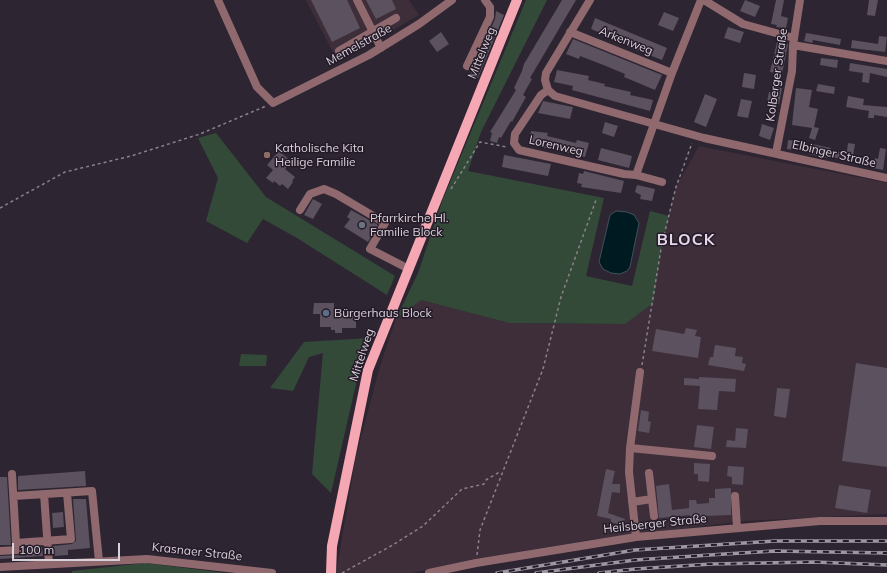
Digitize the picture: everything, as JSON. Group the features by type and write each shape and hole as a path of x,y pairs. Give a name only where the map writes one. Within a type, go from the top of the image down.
{"main road":[{"name":"Mittelweg","path":"331,573 332,546 368,370 517,0"}],"street":[{"path":"218,0 257,87 273,103"},
{"path":"357,0 381,48"},
{"name":"Memelstraße","path":"273,103 381,48 419,24 452,0"},
{"path":"467,66 490,16 490,7 485,0"},
{"path":"548,90 546,73 590,0"},
{"path":"636,175 672,73 701,0"},
{"path":"704,0 743,24 794,41 887,62"},
{"name":"Kolberger Straße","path":"776,153 792,71 794,41 800,0"},
{"path":"339,51 396,18"},
{"name":"Arkenweg","path":"570,32 672,73"},
{"name":"Elbinger Straße","path":"548,90 555,96 695,135 887,178"},
{"name":"Lorenweg","path":"548,90 540,95 515,134 514,144 519,150 662,182"},
{"path":"300,210 310,194 324,190 336,194 385,223 370,249 409,269"},
{"path":"636,537 629,472 630,448 640,372"},
{"path":"630,448 712,456"},
{"path":"649,473 654,516"},
{"path":"0,551 17,550 12,474"},
{"path":"14,496 92,491 98,561"},
{"path":"16,543 71,539 67,493"},
{"path":"44,494 49,564"},
{"path":"735,496 737,528"},
{"path":"632,502 652,499"},
{"name":"Heilsberger Straße","path":"429,573 476,563 636,537 820,521 887,521"},
{"name":"Krasnaer Straße","path":"0,567 147,559 272,573"}],"path":[{"path":"0,208 65,172 131,156 200,134 273,103"},
{"path":"640,372 662,244 676,187 695,135"},
{"path":"451,189 480,142 519,150"},
{"path":"476,563 480,530 543,369 561,297 596,200"},
{"path":"342,573 391,546 423,526 462,490 484,484 486,480 502,471"}],"shaded area":[{"path":"306,0 409,0 419,15 338,62"},
{"path":"699,146 887,183 887,514 743,521 589,540 475,559 412,573 336,573 356,456 380,366 396,319 421,300 509,323 625,324 662,243 676,187"}],"green space":[{"path":"526,0 547,0 481,132 468,171 604,198 586,276 632,286 650,211 669,216 662,244 653,303 625,324 509,323 421,300 396,319 418,273 443,199"},
{"path":"216,133 266,197 395,276 387,295 297,238 263,219 247,243 206,221 218,178 198,138"},
{"path":"370,338 359,371 331,493 312,474 323,353 309,357 293,391 270,388 304,342"},
{"path":"241,354 267,355 266,366 239,366"},
{"path":"145,563 225,573 72,573 72,571"}],"water":[{"path":"616,211 627,212 634,215 639,223 630,267 627,271 620,274 611,273 603,269 599,262 610,215"}],"building":[{"path":"311,0 347,0 360,28 332,42"},
{"path":"366,0 392,0 396,9 376,19"},
{"path":"562,0 576,0 530,78 532,79 523,95 526,97 512,122 511,121 501,138 499,137 497,143 490,141 492,133 490,132 516,90 514,88 524,64"},
{"path":"745,0 760,6 755,17 740,11"},
{"path":"776,0 784,0 781,16 788,18 786,28 776,27 777,25 771,24"},
{"path":"869,0 878,0 875,16 867,15"},
{"path":"496,11 504,15 478,78 470,75 495,19"},
{"path":"664,12 679,18 673,31 658,25"},
{"path":"595,18 667,48 662,60 626,46 627,44 591,29"},
{"path":"728,27 744,32 740,43 724,38"},
{"path":"441,32 449,44 437,52 429,41"},
{"path":"806,33 841,39 840,45 813,40 812,43 804,41"},
{"path":"879,36 887,37 885,52 851,48 852,40 878,44"},
{"path":"573,39 662,75 655,90 624,77 625,74 606,66 580,56 579,59 566,54"},
{"path":"777,42 788,44 782,74 770,72"},
{"path":"821,58 838,60 837,68 820,65"},
{"path":"850,63 887,69 887,77 870,73 869,83 862,82 863,73 849,71"},
{"path":"557,70 589,76 588,80 605,84 604,86 631,92 630,95 653,100 650,111 572,90 573,86 554,82"},
{"path":"744,73 756,75 754,89 742,87"},
{"path":"818,84 835,87 834,94 816,91"},
{"path":"774,87 782,88 779,104 767,102 769,92 773,93"},
{"path":"796,88 812,90 809,107 818,109 814,127 819,128 815,140 809,138 812,128 792,125"},
{"path":"705,94 717,99 706,127 694,122"},
{"path":"848,96 864,99 863,105 887,107 887,117 874,115 874,118 868,118 869,111 846,107"},
{"path":"741,99 752,101 748,118 737,116"},
{"path":"543,101 573,107 570,119 538,113"},
{"path":"605,122 618,126 614,137 602,133"},
{"path":"762,124 774,128 770,140 759,136"},
{"path":"531,131 548,133 547,136 576,143 577,140 589,143 585,157 528,144"},
{"path":"788,140 798,141 796,150 787,149"},
{"path":"848,143 855,144 852,162 829,156 828,158 809,154 812,144 831,148 830,150 843,153 843,150 847,151"},
{"path":"601,148 632,156 629,168 598,160"},
{"path":"880,148 886,149 883,170 873,168 875,158 878,159"},
{"path":"279,151 291,161 285,169 295,177 288,189 282,184 280,186 274,181 273,183 266,178 273,170 267,165"},
{"path":"504,155 551,164 548,176 502,167"},
{"path":"584,171 624,181 621,193 581,187 582,184 577,183 579,173 583,174"},
{"path":"637,185 655,189 652,201 640,199 641,195 635,192"},
{"path":"313,199 322,204 313,219 304,215"},
{"name":"Pfarrkirche Hl. Familie Block","path":"351,210 378,225 368,242 344,227 350,219 347,217"},
{"path":"314,303 334,303 334,315 356,315 356,328 342,328 342,333 335,333 335,330 331,330 331,327 320,327 320,314 313,314"},
{"path":"686,328 697,330 695,336 701,337 698,358 652,351 656,329 684,334"},
{"path":"715,345 736,348 735,356 743,357 742,363 746,364 744,371 708,365 710,357 713,357"},
{"path":"856,363 887,368 887,467 842,461"},
{"path":"699,377 736,379 735,392 719,391 717,410 698,409 700,386 684,385 684,378 699,379"},
{"path":"777,388 790,389 786,418 774,416"},
{"path":"641,410 649,412 648,421 651,422 649,433 638,431"},
{"path":"697,425 714,427 711,449 694,447"},
{"path":"736,428 748,429 746,448 726,447 727,440 735,441"},
{"path":"694,463 710,464 709,482 698,481 698,474 694,474"},
{"path":"728,466 744,467 743,485 732,484 732,477 727,476"},
{"path":"606,469 615,471 612,484 620,484 620,493 612,492 608,513 625,519 623,526 611,522 611,519 597,516"},
{"path":"85,471 86,486 18,490 18,476"},
{"path":"0,477 7,477 11,545 0,545"},
{"path":"669,484 672,510 689,508 689,500 696,500 697,504 709,503 709,498 715,498 715,489 731,488 731,515 706,516 707,523 697,524 696,517 690,517 690,515 659,518 656,486"},
{"path":"839,485 871,490 867,513 835,508"},
{"path":"73,499 86,499 90,548 68,550 68,555 54,556 53,546 72,544 76,541"},
{"path":"63,512 64,527 53,528 52,513"},
{"path":"42,547 43,556 0,559 0,556 20,555 22,548"}],"railway":[{"path":"497,573 635,550 775,541 887,541"},
{"path":"536,573 635,560 775,551 887,553"},
{"path":"599,573 712,564 814,562 887,565"}],"place":[{"name":"Katholische Kita Heilige Familie","path":"267,155"},
{"name":"Pfarrkirche Hl. Familie Block","path":"362,225"},
{"name":"Bürgerhaus Block","path":"326,313"}],"district":[{"name":"BLOCK","path":"686,240"}]}
